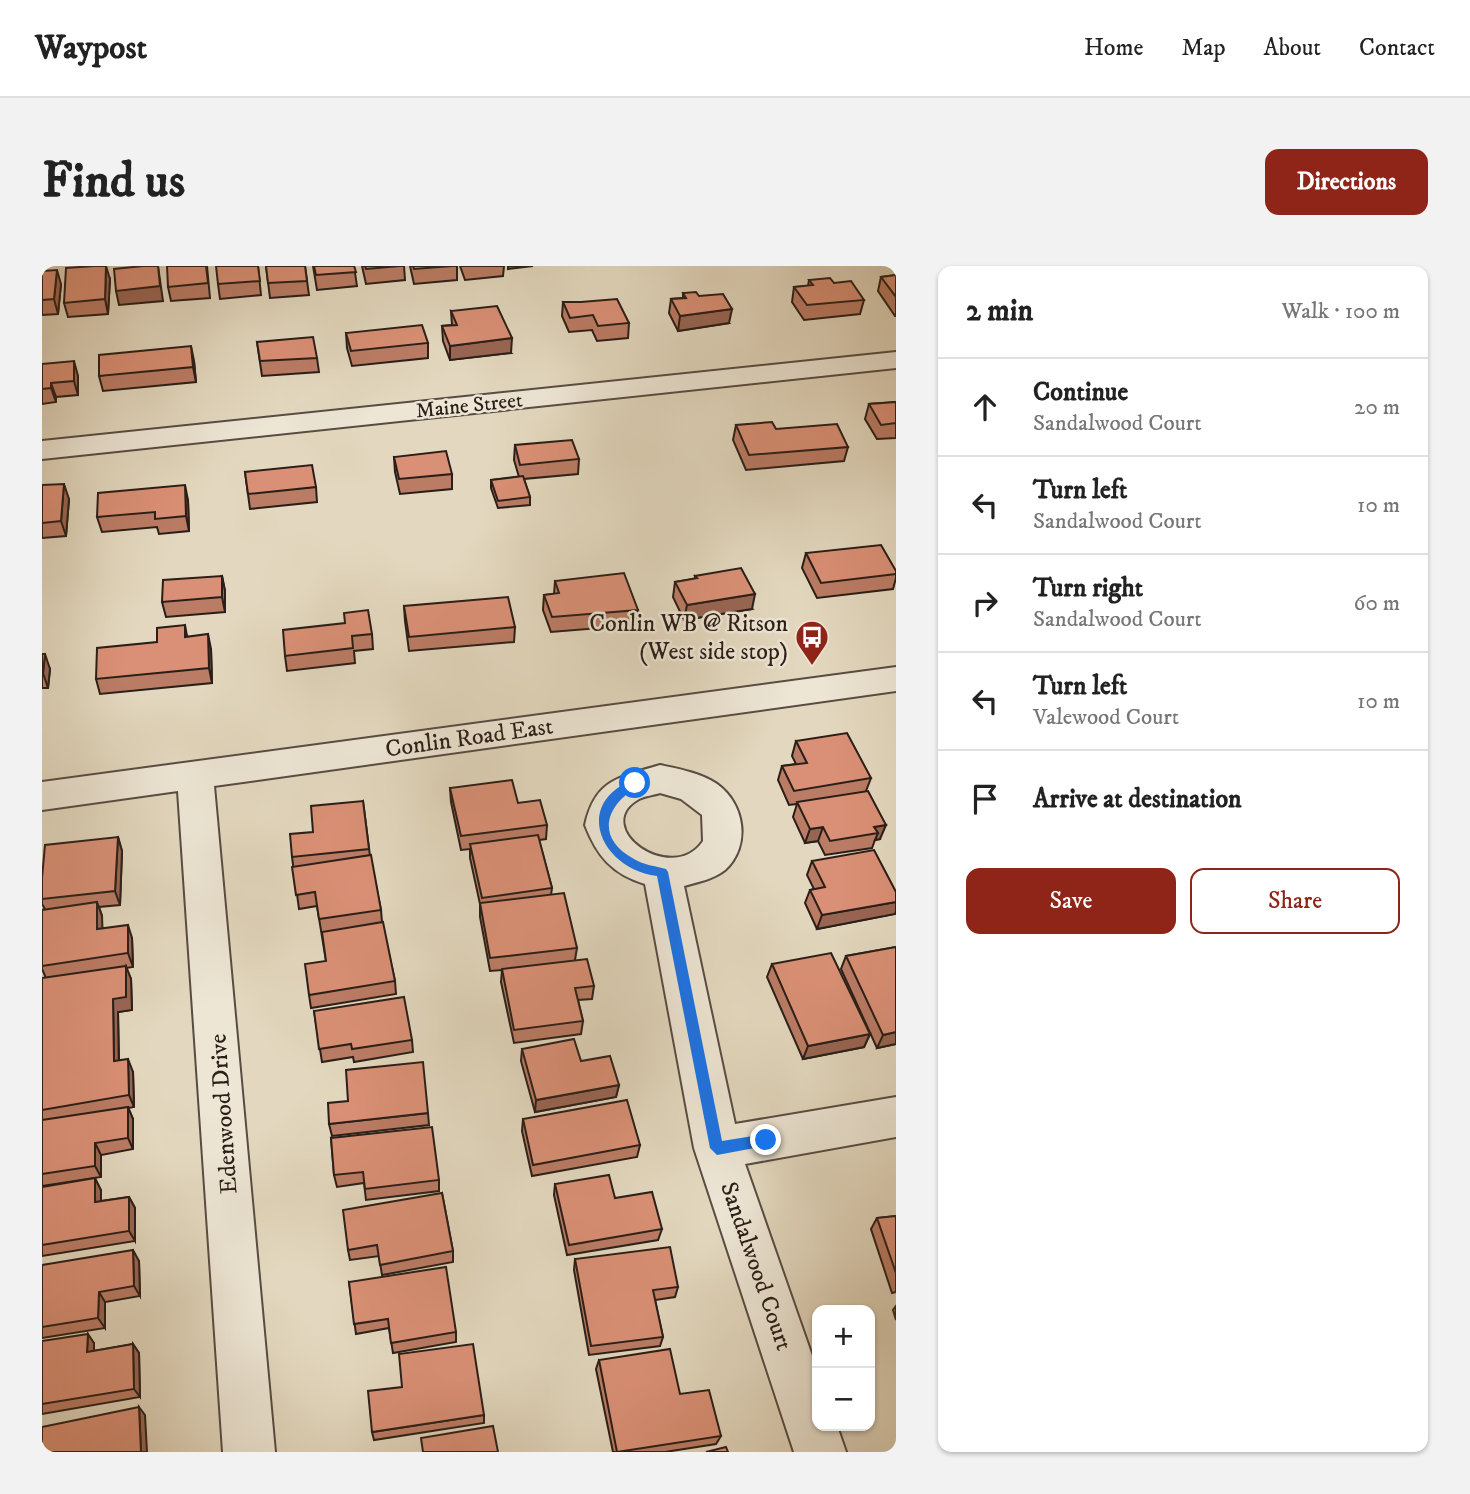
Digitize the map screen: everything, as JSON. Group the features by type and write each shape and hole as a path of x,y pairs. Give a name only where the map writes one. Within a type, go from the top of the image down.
{"street":[{"name":"Maine Street","path":"42,450 896,360"},
{"name":"Conlin Road East","path":"42,796 896,679"},
{"name":"Edenwood Drive","path":"195,775 249,1452"},
{"name":"Sandalwood Court","path":"662,872 717,1148 820,1452"},
{"path":"717,1148 896,1117"}],"building":[{"path":"106,266 105,299 64,303 66,268"},
{"path":"158,266 160,286 116,291 114,269"},
{"path":"167,266 206,266 208,283 168,287"},
{"path":"216,266 258,266 260,281 218,284"},
{"path":"266,266 305,266 307,281 268,283"},
{"path":"314,266 354,266 356,272 316,275"},
{"path":"365,266 400,266 366,269"},
{"path":"413,266 452,266 414,269"},
{"path":"57,270 54,299 42,300 42,271"},
{"path":"896,275 896,297 881,277"},
{"path":"830,278 834,283 851,281 864,300 807,305 794,287 813,285 809,280"},
{"path":"696,292 699,296 723,294 732,309 680,316 671,299 686,298 683,293"},
{"path":"617,299 629,323 598,326 593,315 570,318 563,302 581,302"},
{"path":"497,306 512,338 450,346 442,326 457,325 451,311"},
{"path":"422,325 428,343 351,351 346,333"},
{"path":"313,337 317,358 260,361 257,342"},
{"path":"191,346 193,367 99,376 99,355"},
{"path":"74,361 74,381 51,383 51,388 42,389 42,364"},
{"path":"896,402 896,423 881,425 869,404"},
{"path":"772,422 776,429 837,424 848,447 749,455 736,425"},
{"path":"572,440 579,459 520,465 515,445"},
{"path":"446,451 452,474 399,479 394,457"},
{"path":"312,465 316,487 248,494 245,472"},
{"path":"523,476 530,497 498,501 491,480"},
{"path":"64,484 61,521 42,523 42,485"},
{"path":"185,485 186,516 155,519 155,512 97,517 98,493"},
{"path":"881,545 896,574 821,583 806,553"},
{"path":"741,568 755,594 687,605 675,582 697,578 695,576"},
{"path":"624,573 638,610 552,617 544,595 559,593 555,581"},
{"path":"222,576 222,597 162,602 163,580"},
{"path":"508,597 515,627 409,637 404,606"},
{"path":"368,610 372,634 352,636 353,648 285,656 283,630 345,623 344,613"},
{"path":"185,625 185,637 208,634 209,668 96,679 97,648 157,642 157,628"},
{"path":"42,654 45,654 43,673 42,673"},
{"path":"847,733 871,778 794,791 782,766 807,763 796,741"},
{"path":"512,780 518,803 540,800 547,825 461,836 450,788"},
{"path":"868,791 886,825 874,827 878,833 830,841 823,827 810,829 797,802"},
{"path":"363,801 369,849 292,857 290,834 313,832 311,806"},
{"path":"538,835 552,888 482,898 470,844"},
{"path":"118,837 115,891 42,899 45,845"},
{"path":"874,850 896,892 896,902 822,915 810,890 825,887 812,861"},
{"path":"371,855 381,910 319,919 315,892 296,895 292,867"},
{"path":"564,893 577,948 490,958 480,903"},
{"path":"97,902 97,929 128,925 128,953 42,966 42,910"},
{"path":"383,922 395,981 309,995 305,964 326,961 322,932"},
{"path":"896,947 896,1032 883,1035 846,956"},
{"path":"831,953 870,1034 808,1046 772,964"},
{"path":"587,959 594,986 575,988 583,1021 514,1030 502,969"},
{"path":"126,966 126,997 113,999 114,1061 128,1059 129,1095 42,1110 42,978"},
{"path":"404,997 412,1040 352,1049 351,1044 319,1049 314,1011"},
{"path":"574,1039 581,1061 610,1056 619,1085 536,1100 522,1049"},
{"path":"423,1062 428,1113 329,1124 328,1103 348,1101 346,1070"},
{"path":"627,1100 640,1145 533,1165 523,1119"},
{"path":"128,1107 128,1138 95,1143 95,1166 42,1174 42,1120"},
{"path":"432,1127 439,1180 365,1189 363,1172 334,1175 331,1138"},
{"path":"609,1175 615,1198 652,1192 662,1229 569,1245 555,1184"},
{"path":"95,1178 95,1202 129,1197 129,1231 42,1245 42,1187"},
{"path":"442,1193 453,1251 380,1265 377,1245 348,1250 343,1210"},
{"path":"896,1216 896,1273 877,1218"},
{"path":"670,1247 678,1287 653,1290 663,1337 591,1346 575,1259"},
{"path":"133,1250 134,1286 99,1292 98,1318 42,1327 42,1265"},
{"path":"446,1267 456,1332 391,1343 388,1319 354,1324 349,1282"},
{"path":"88,1334 87,1352 133,1344 134,1389 42,1404 42,1341"},
{"path":"473,1344 484,1415 372,1432 368,1391 402,1387 399,1354"},
{"path":"670,1349 680,1394 709,1390 721,1436 617,1452 599,1360"},
{"path":"139,1407 141,1452 42,1452 42,1427"},
{"path":"493,1426 498,1452 423,1452 421,1438"},
{"path":"726,1447 728,1452 706,1452"}],"place":[{"name":"Conlin WB @ Ritson (West side stop)","path":"812,667"}],"route":[{"path":"635,783 620,792 608,804 603,818 605,835 614,849 629,862 653,872 662,872 717,1148 766,1140"}]}
